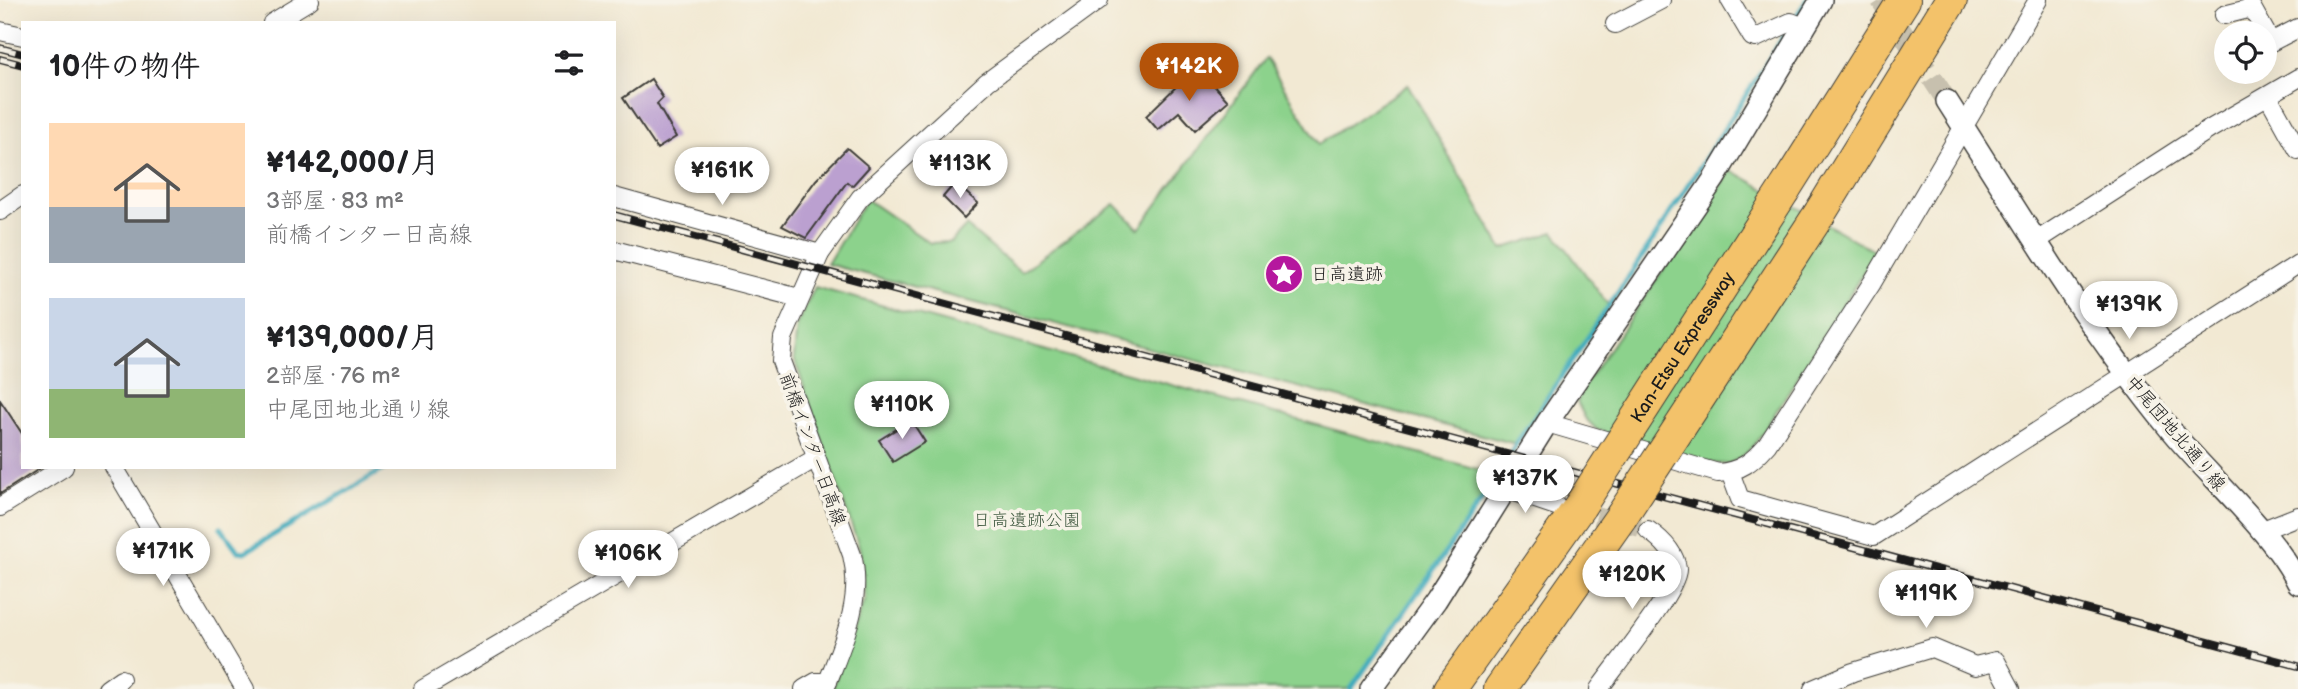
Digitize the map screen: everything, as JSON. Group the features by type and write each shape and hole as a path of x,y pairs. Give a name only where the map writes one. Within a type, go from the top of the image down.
{"highway":[{"name":"Kan-Etsu Expressway","path":"1450,689 1568,506 1784,190 1904,0"},
{"path":"1500,689 1635,524 1820,213 1951,0"}],"street":[{"path":"275,21 310,0"},
{"name":"前橋インター日高線","path":"827,685 852,614 856,580 852,555 781,361 783,338 820,254 860,198 987,82 1099,0"},
{"path":"1615,24 1661,0"},
{"path":"1730,0 1752,37 1791,22 1804,27"},
{"path":"1371,689 1436,600 1548,423 1714,179 1821,0"},
{"path":"1548,423 1718,472 1730,471 1752,462 1767,445 1872,283 2038,0"},
{"path":"2224,15 2252,8 2271,42 2298,28"},
{"path":"0,31 21,36"},
{"path":"2035,242 2298,78"},
{"path":"2268,96 2298,149"},
{"name":"中尾団地北通り線","path":"1947,101 2072,300 2169,428 2260,531 2298,583"},
{"path":"0,211 21,196"},
{"path":"616,198 820,254"},
{"path":"616,251 799,298"},
{"path":"1730,471 1740,499 1874,536 2298,264"},
{"path":"423,689 816,457"},
{"path":"0,507 61,469"},
{"path":"115,469 245,689"},
{"path":"1506,489 1568,506"},
{"path":"2260,531 2298,516"},
{"path":"1599,689 1665,598 1676,577 1677,568 1671,552 1635,524"},
{"path":"1813,689 1853,672 1932,648 1975,666 1996,661 2011,689"},
{"path":"804,689 816,682 827,685"}],"green space":[{"path":"1266,58 1319,144 1408,85 1502,249 1554,232 1609,306 1516,444 827,264 866,199 930,243 951,242 966,226 1021,272 1115,204 1139,229"},
{"path":"1731,170 1876,252 1762,434 1740,458 1720,464 1665,452 1597,430 1585,418 1577,402 1584,386"},
{"name":"日高遺跡公園","path":"815,287 1499,475 1351,689 832,689 865,598 860,550 794,358 797,324"}],"building":[{"path":"1201,71 1228,101 1195,130 1179,112 1158,130 1146,116 1187,76 1191,81"},
{"path":"651,79 663,98 657,104 676,137 657,149 623,98"},
{"path":"847,148 869,167 852,186 847,182 806,238 782,226 816,180"},
{"path":"955,183 978,203 964,218 943,197"},
{"path":"0,400 21,432 21,469 39,469 0,494"},
{"path":"911,420 925,442 893,462 879,440"}],"waterway":[{"path":"1793,21 1807,0"},
{"path":"1351,689 1499,475 1516,444 1650,245 1788,29"},
{"path":"221,528 238,551 245,552 384,469"}],"tunnel":[{"path":"1881,0 1947,101"},
{"path":"1570,509 1648,530"}],"railway":[{"path":"0,48 21,53"},
{"path":"0,59 21,64"},
{"path":"616,216 2298,666"}],"place":[{"name":"日高遺跡","path":"1284,274"}]}
